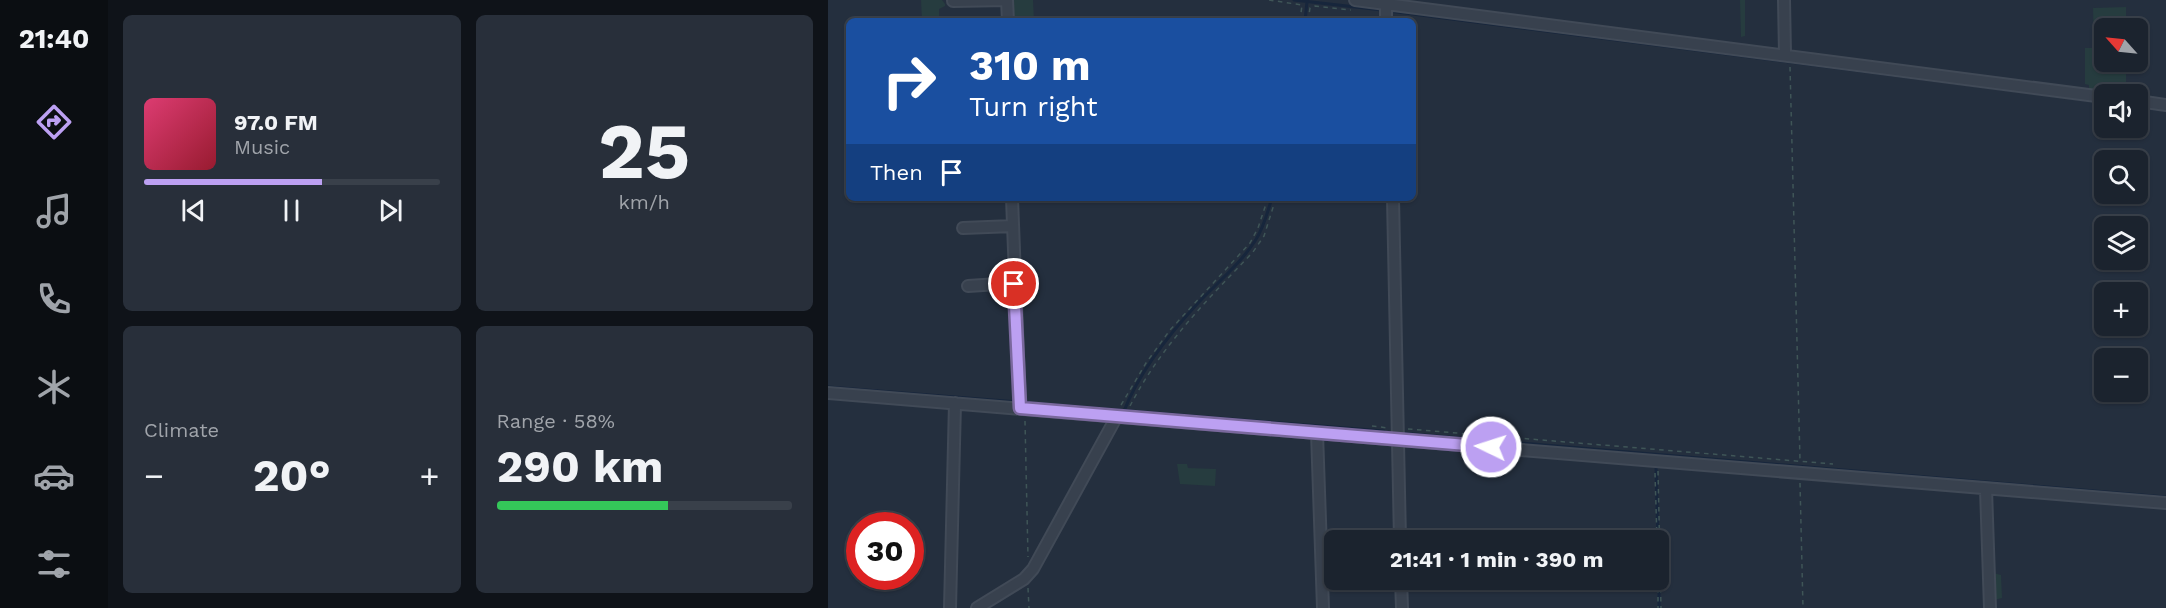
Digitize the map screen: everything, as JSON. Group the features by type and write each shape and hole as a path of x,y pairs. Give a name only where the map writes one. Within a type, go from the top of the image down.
{"street":[{"path":"952,2 1007,0 1008,18"},
{"path":"1784,0 1785,54"},
{"path":"1353,5 1785,54 2094,96"},
{"path":"2148,102 2166,105"},
{"path":"1012,201 1021,405"},
{"path":"1393,201 1400,530"},
{"path":"963,228 1013,226"},
{"path":"968,286 1014,284"},
{"path":"828,393 1122,413 1317,433 1397,434 1656,460 1800,466 1986,489 2166,503"},
{"path":"950,608 954,403"},
{"path":"977,608 1028,580 1122,413"},
{"path":"1317,433 1323,608"},
{"path":"1986,489 1990,608"},
{"path":"1401,590 1402,608"}],"path":[{"path":"1269,0 1302,5 1300,18"},
{"path":"1308,18 1310,8 1315,6 1353,5"},
{"path":"1790,67 1803,608"},
{"path":"1122,413 1146,363 1170,330 1250,243 1267,201"},
{"path":"1122,413 1160,355 1186,322 1253,252 1263,237 1275,201"},
{"path":"1021,405 1029,608"},
{"path":"1397,434 1800,466 1835,465"},
{"path":"1656,460 1657,530"},
{"path":"1656,460 1660,608"},
{"path":"1659,590 1660,608"}],"green space":[{"path":"921,0 942,0 945,4 939,9 939,18 922,18"},
{"path":"1011,0 1033,0 1034,18 1012,18"},
{"path":"1740,0 1745,0 1745,36 1741,37"},
{"path":"2126,7 2126,18 2094,18 2094,48 2093,8"},
{"path":"2085,48 2094,48 2094,72 2126,72 2126,84 2094,84 2094,90 2089,89 2089,85 2085,84"},
{"path":"1177,464 1187,464 1188,468 1216,469 1215,486 1180,484"},
{"path":"1993,573 2001,575 2002,598 1994,600"}],"waterway":[{"path":"1294,0 1382,10"},
{"path":"1305,18 1307,2"},
{"path":"1389,11 2094,101"},
{"path":"2148,108 2166,110"},
{"path":"1124,411 1138,381 1177,326 1236,265 1255,241 1263,226 1271,201"},
{"path":"828,387 1384,431"},
{"path":"1112,435 1119,423"},
{"path":"1402,436 1402,433 2166,497"},
{"path":"1656,464 1658,530"},
{"path":"1659,590 1659,608"}],"route":[{"path":"1014,284 1020,408 1491,447"}]}
